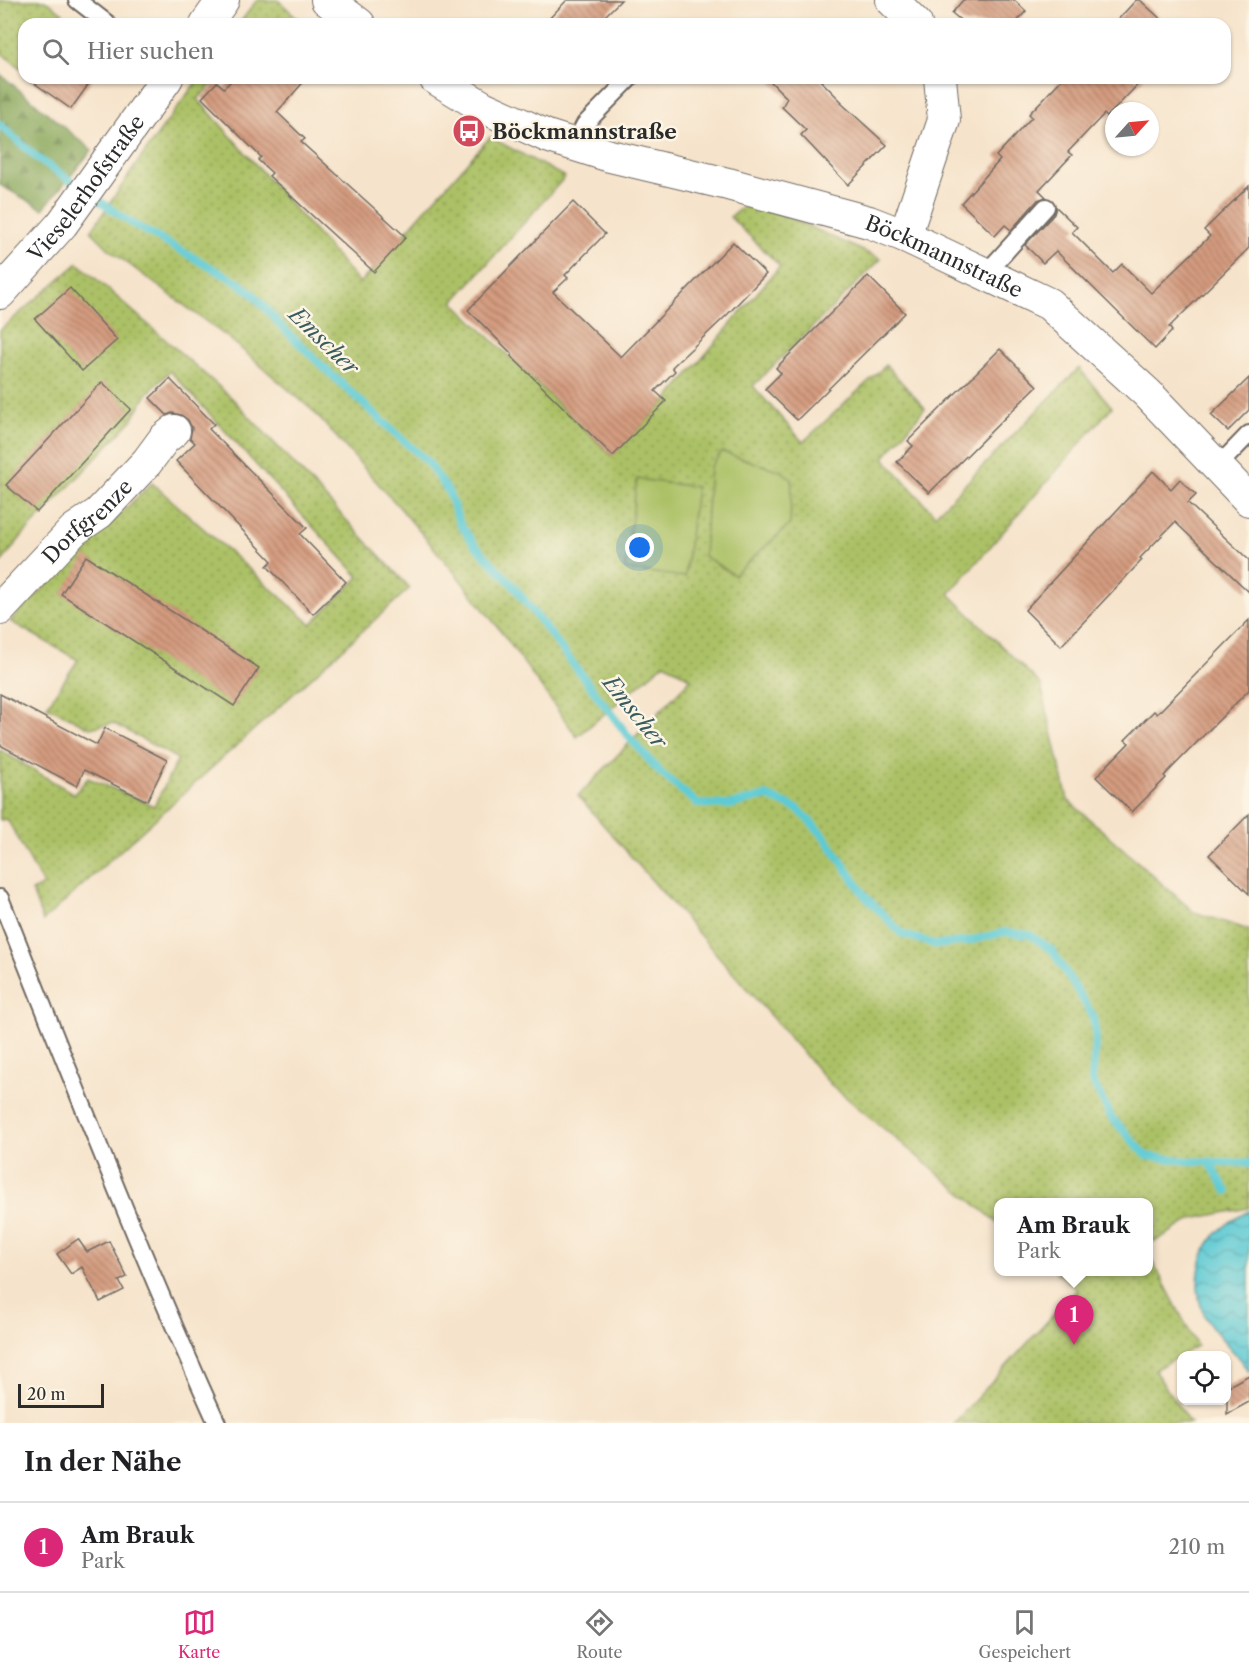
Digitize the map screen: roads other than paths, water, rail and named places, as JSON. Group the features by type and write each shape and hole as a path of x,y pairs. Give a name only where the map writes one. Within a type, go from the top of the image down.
{"street":[{"path":"210,18 223,0"},
{"path":"327,0 351,18"},
{"path":"892,0 910,18"},
{"name":"Vieselerhofstraße","path":"0,293 46,243 163,84"},
{"name":"Böckmannstraße","path":"445,84 517,124 573,145 869,222 986,273 1048,304 1147,393 1249,500"},
{"path":"905,236 944,120 941,84"},
{"name":"Dorfgrenze","path":"0,609 74,530 99,513 147,462 164,439 174,431"}],"lane":[{"path":"77,0 100,18"},
{"path":"573,145 585,124 624,84"},
{"path":"986,273 1046,207"},
{"path":"1217,467 1249,434"},
{"path":"0,898 108,1171 178,1336 218,1423"}],"water":[{"path":"1249,1211 1249,1373 1206,1318 1201,1307 1198,1287 1201,1261 1211,1241 1218,1232"}],"waterway":[{"name":"Emscher","path":"0,125 36,157 133,224 239,283 253,294 282,327 318,362 427,461 448,491 460,524 474,544 512,584 629,737 660,772 698,804 730,805 766,796 798,809 824,836 865,896 902,934 937,945 969,941 1004,932 1030,935 1052,950 1093,1016 1096,1038 1092,1080 1111,1117 1147,1156 1189,1161 1249,1163"},
{"path":"1209,1162 1227,1191"}],"place":[{"name":"Böckmannstraße","path":"469,131"},
{"name":"Am Brauk","path":"1074,1345"}]}
